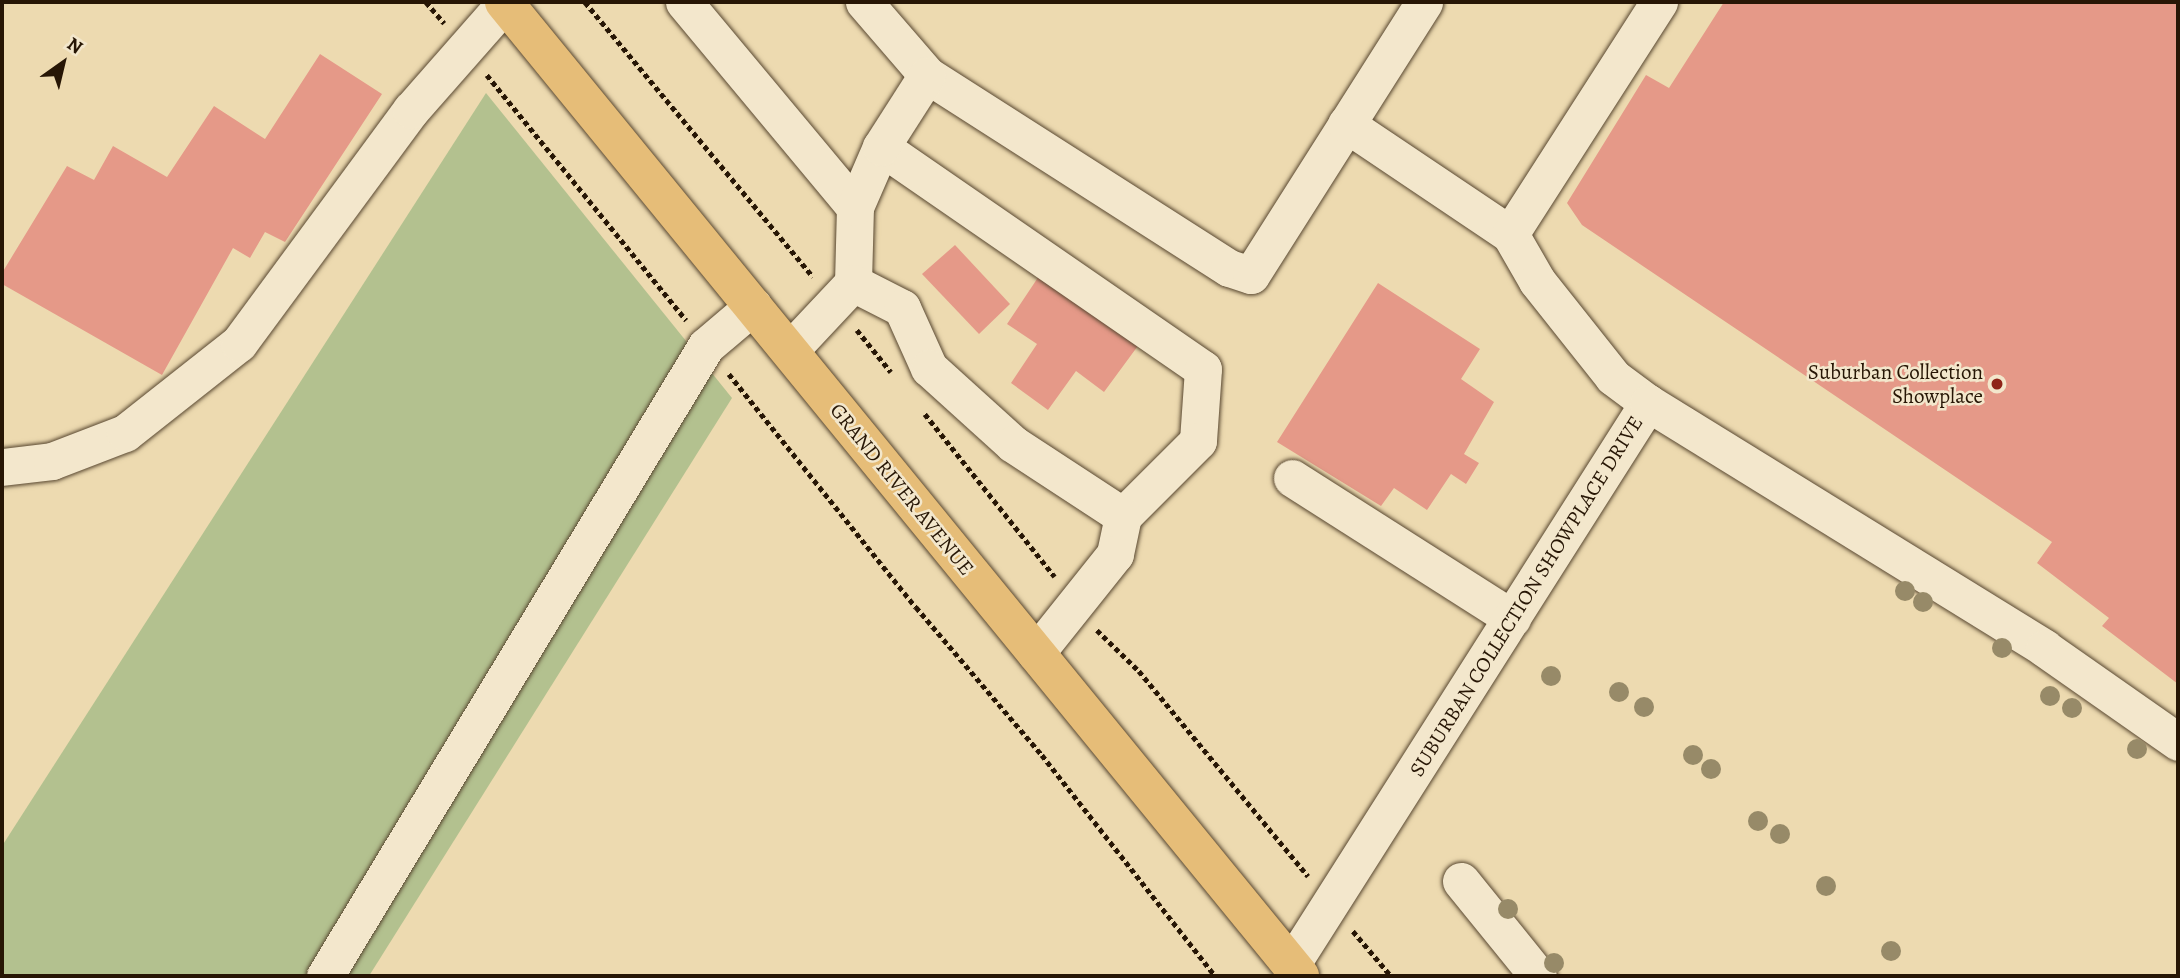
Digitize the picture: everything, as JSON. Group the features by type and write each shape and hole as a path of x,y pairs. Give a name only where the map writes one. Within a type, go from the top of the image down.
{"main road":[{"name":"GRAND RIVER AVENUE","path":"505,2 1295,971"}],"lane":[{"path":"2,467 52,461 125,433 239,343 411,110 505,2"},
{"path":"684,2 855,206"},
{"path":"864,2 927,75 1229,268 1251,275 1424,2"},
{"path":"1510,234 1659,2"},
{"path":"790,350 844,293 855,206 881,147 927,75"},
{"path":"1346,124 1510,234 1537,281 1613,377 1648,403"},
{"path":"881,147 1203,369 1198,441 1122,516 1115,554 1036,653"},
{"path":"844,293 902,308 929,368 1013,444 1122,516"},
{"path":"325,976 706,346 753,306"},
{"name":"SUBURBAN COLLECTION SHOWPLACE DRIVE","path":"1295,971 1330,903 1648,403 2044,648 2178,742"},
{"path":"1292,478 1512,618"},
{"path":"1461,881 1538,976"}],"path":[{"path":"426,2 916,607 1042,755 1215,976"},
{"path":"585,2 844,293 894,376"},
{"path":"919,408 1106,642 1139,671 1391,976"}],"green space":[{"path":"486,93 732,398 369,976 2,976 2,846"}],"building":[{"name":"Suburban Collection Showplace","path":"1724,2 2178,2 2178,684 2102,626 2109,618 2037,563 2052,542 1582,225 1567,203 1646,75 1669,88"},
{"path":"320,54 382,94 285,242 265,232 250,258 233,248 162,375 2,284 2,273 67,166 94,180 113,146 167,177 214,106 265,139"},
{"path":"955,245 1010,304 979,334 922,274"},
{"path":"1043,270 1143,339 1104,392 1076,371 1048,410 1011,383 1037,344 1007,324"},
{"path":"1378,283 1480,349 1461,379 1494,402 1464,454 1479,463 1466,484 1451,474 1427,510 1394,488 1381,506 1277,442"}],"place":[{"name":"Suburban Collection Showplace","path":"1997,384"}]}
